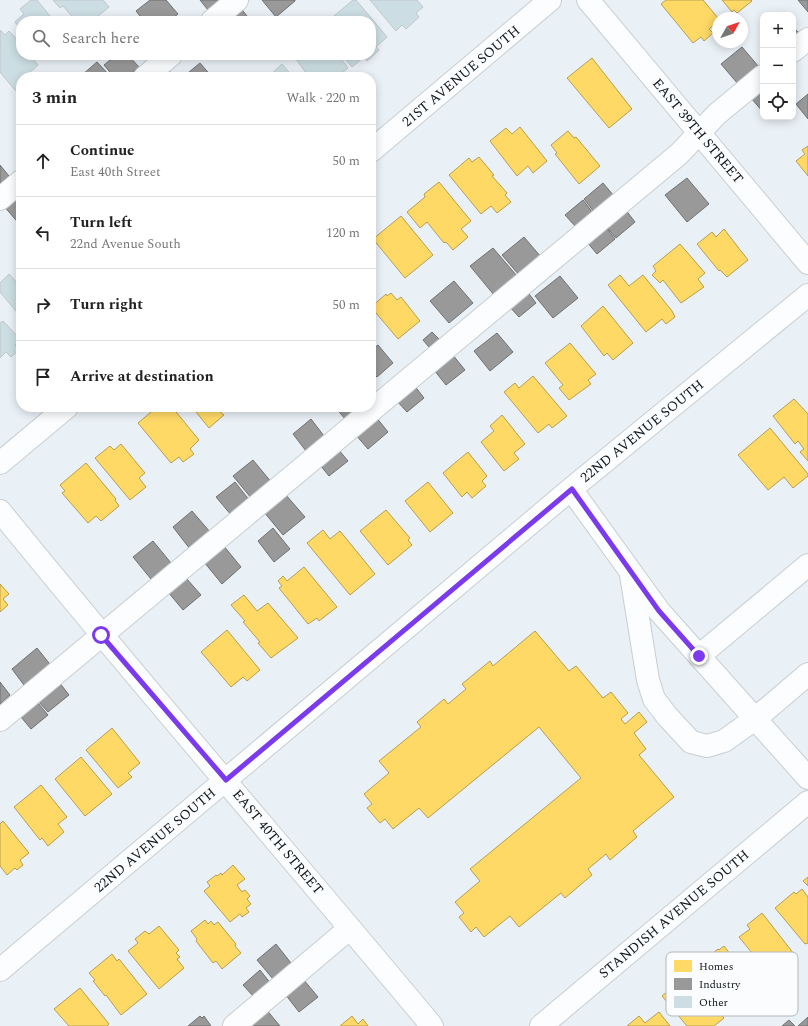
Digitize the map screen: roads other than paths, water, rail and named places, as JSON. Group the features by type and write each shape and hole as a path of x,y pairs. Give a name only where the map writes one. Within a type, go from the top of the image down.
{"street":[{"path":"218,16 237,0"},
{"name":"21ST AVENUE SOUTH","path":"376,147 550,0"},
{"name":"EAST 39TH STREET","path":"588,0 700,132 808,263"},
{"path":"796,49 808,39"},
{"path":"151,72 165,60"},
{"path":"376,406 678,154 718,114 760,79"},
{"path":"0,199 16,185"},
{"name":"22ND AVENUE SOUTH","path":"0,970 572,489 808,295"},
{"path":"0,463 61,412"},
{"path":"0,720 369,412"},
{"path":"572,489 659,611 808,778"},
{"name":"EAST 40TH STREET","path":"0,511 101,635 226,780 432,1026"},
{"path":"699,656 808,565"},
{"path":"630,571 648,680 654,699 666,716 690,742 707,746 724,741 756,719 808,674"},
{"name":"STANDISH AVENUE SOUTH","path":"541,1026 808,802"},
{"path":"234,1026 350,928"}]}
